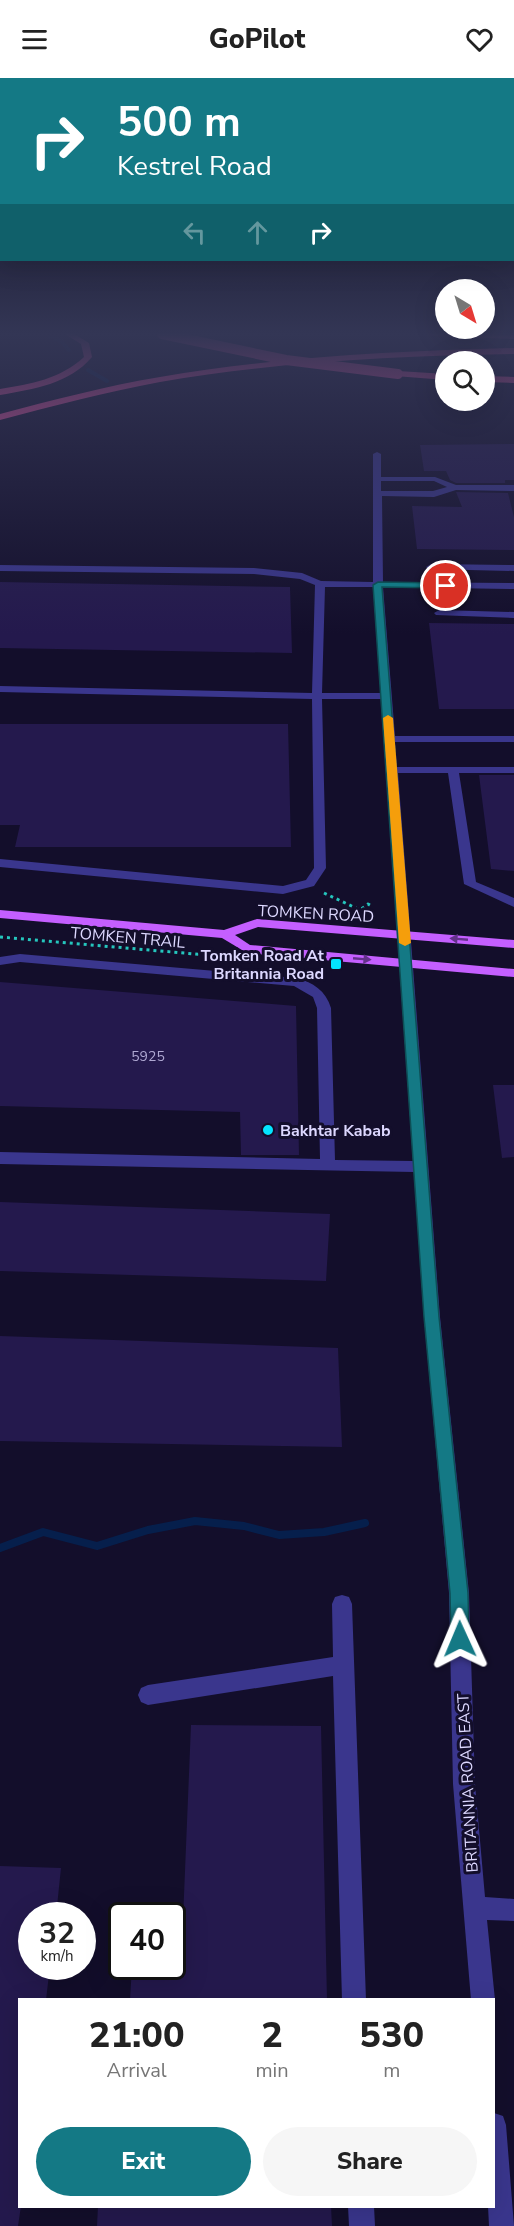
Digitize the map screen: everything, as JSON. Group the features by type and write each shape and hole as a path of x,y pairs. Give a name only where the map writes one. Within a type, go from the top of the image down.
{"main road":[{"name":"TOMKEN ROAD","path":"0,914 225,934 257,923 514,944"},
{"name":"TOMKEN ROAD","path":"225,934 247,949 514,973"}],"street":[{"name":"BRITANNIA ROAD EAST","path":"377,454 378,585 432,1317 459,1593 464,1784 483,1998"},
{"path":"377,479 435,479 454,487"},
{"path":"377,494 434,494 454,487 514,488"},
{"path":"431,567 514,568"},
{"path":"0,568 254,571 302,576 320,584 514,586"},
{"path":"0,863 283,890 310,882 320,868 317,696 320,584"},
{"path":"439,613 514,615"},
{"path":"0,689 386,696"},
{"path":"390,739 514,739"},
{"path":"392,770 514,770"},
{"path":"453,770 470,884 514,903"},
{"path":"0,961 20,958 296,982 312,989 322,998 324,1008 328,1166"},
{"path":"0,1158 422,1167"},
{"path":"342,1604 354,1998"},
{"path":"148,1695 344,1665"},
{"path":"475,1908 514,1910"},
{"path":"495,2138 502,2226"},
{"path":"361,2208 362,2226"}],"path":[{"path":"310,882 317,889 360,910 368,904 373,907"},
{"name":"TOMKEN TRAIL","path":"0,937 230,957"}],"building":[{"path":"514,444 514,480 505,480 505,483 456,483 450,480 446,471 424,471 420,445"},
{"path":"456,492 508,493 514,517 514,550 417,549 412,506 462,507"},
{"path":"0,582 290,587 292,653 0,648"},
{"path":"429,623 514,624 514,709 439,709"},
{"path":"0,724 288,724 291,847 15,847 20,825 0,825"},
{"path":"479,775 514,775 514,871 491,869"},
{"path":"0,982 296,1006 299,1155 241,1155 240,1112 0,1106"},
{"path":"493,1085 514,1085 514,1157 502,1158"},
{"path":"0,1202 330,1214 326,1281 0,1271"},
{"path":"0,1336 338,1348 342,1447 0,1441"},
{"path":"191,1725 321,1726 327,1998 130,1998 131,1980 186,1980 186,1902 184,1902"},
{"path":"0,1866 61,1868 57,1902 18,1902 18,1980 48,1980 46,1998 18,1998 18,2208 21,2208 18,2226 0,2226"},
{"path":"98,2208 331,2208 332,2226 97,2226"}],"waterway":[{"path":"0,1548 43,1532 97,1546 148,1530 195,1521 244,1526 279,1535 324,1532 365,1523"}],"slow traffic":[{"path":"388,718 405,943"}],"place":[{"name":"Tomken Road At Britannia Road","path":"336,964"},
{"name":"Bakhtar Kabab","path":"268,1130"}],"route":[{"path":"446,586 378,585 432,1317 459,1593 460,1639"}]}
